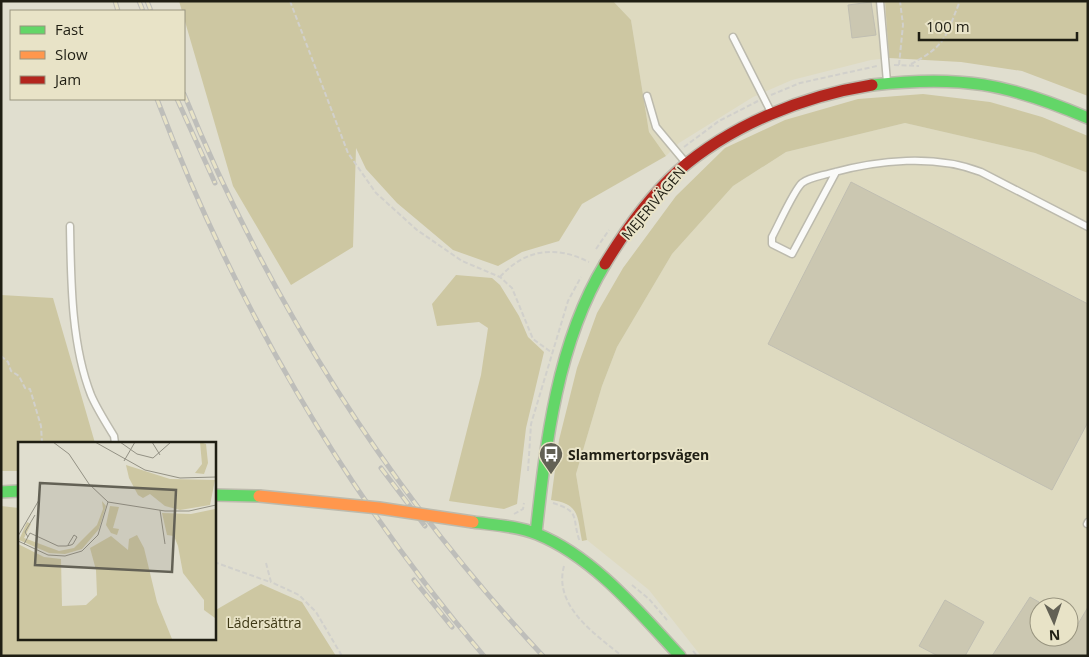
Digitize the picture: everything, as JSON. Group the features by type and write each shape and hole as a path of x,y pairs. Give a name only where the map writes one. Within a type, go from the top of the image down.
{"street":[{"name":"MEJERIVÄGEN","path":"536,533 544,465 558,393 569,349 581,314 604,266 628,230 659,192 686,164 728,136 772,114 819,96 887,82 928,80 990,84 1057,105 1088,118"},
{"path":"1,492 18,491"},
{"path":"215,494 259,496 379,508 536,533 571,552 636,609 680,656"}],"lane":[{"path":"880,1 887,82"},
{"path":"732,37 772,114"},
{"path":"647,96 656,127 686,164"},
{"path":"836,172 792,254 772,244 772,237 801,184 814,177 857,166 914,161 964,165 982,172 1088,227"},
{"path":"70,226 72,295 84,370 91,395 114,442"}],"path":[{"path":"290,1 348,153 376,192 417,230 462,261 500,277 512,288 533,339 551,352"},
{"path":"899,65 903,25 900,1"},
{"path":"908,65 927,55 942,43 960,1"},
{"path":"676,153 719,120 800,82 868,66 927,66"},
{"path":"593,254 613,225"},
{"path":"500,277 508,268 532,253 554,252 604,266"},
{"path":"528,480 531,424 551,352 568,301 589,262"},
{"path":"1,356 8,362 10,371 19,376 25,388 30,389 41,426 42,442"},
{"path":"571,552 561,578 566,599 584,624 622,656"},
{"path":"215,562 271,582 299,595 316,612 342,656"},
{"path":"266,563 271,582"}],"shaded area":[{"path":"613,1 885,1 889,58 871,60 792,80 753,97 679,143 666,156 649,132 631,20"},
{"path":"905,123 1035,153 1088,173 1088,656 701,656 649,590 587,540 576,474 602,386 617,347 672,254 733,186 786,152"}],"green space":[{"path":"179,1 613,1 631,20 649,132 666,156 582,204 559,241 522,252 498,266 453,250 397,203 366,169 356,148 353,247 291,285 233,186 185,22 185,10 182,10"},
{"path":"885,1 1088,1 1088,96 1022,71 961,62 889,58"},
{"path":"923,94 990,102 1042,117 1088,136 1088,173 1035,153 905,123 786,152 733,186 672,254 617,347 602,386 576,474 587,540 582,541 576,513 567,505 551,500 559,440 577,368 597,313 623,268 676,196 725,148 785,120 858,99"},
{"path":"456,275 492,278 500,285 519,316 528,337 544,352 526,428 517,504 504,509 449,501 481,375 488,328 479,322 437,326 432,304"},
{"path":"1,295 53,298 95,442 18,442 18,471 1,471"},
{"name":"Lädersättra","path":"1,506 18,508 18,640 215,640 215,610 261,584 302,602 336,656 1,656"}],"building":[{"path":"871,2 876,35 852,38 848,5"},
{"path":"851,182 1088,304 1088,422 1052,490 768,344"},
{"path":"1029,599 1029,647 1079,647 1079,622 1088,607 1088,656 992,656"},
{"path":"945,600 984,622 965,656 938,656 919,646"}],"railway":[{"path":"115,1 118,10"},
{"path":"139,1 143,10"},
{"path":"147,1 151,10"},
{"path":"185,96 217,170 254,246 294,319 338,391 384,461 434,529 487,594 543,656"},
{"path":"157,100 187,174 220,248 296,392 339,461 385,528 433,593 484,656"},
{"path":"177,100 215,183"},
{"path":"381,468 425,526"},
{"path":"414,580 452,627"}],"traffic: fast":[{"path":"872,85 931,81 983,85 1032,97 1088,118"},
{"path":"536,533 544,464 556,394 575,327 605,264"},
{"path":"1,492 18,491"},
{"path":"215,495 259,496"},
{"path":"473,522 530,531 558,544 578,557 614,587 680,656"}],"traffic: jam":[{"path":"605,264 629,227 667,181 721,140 744,126 794,105 846,90 872,85"}],"traffic: slow":[{"path":"259,496 379,508 473,522"}],"place":[{"name":"Slammertorpsvägen","path":"551,475"}]}
